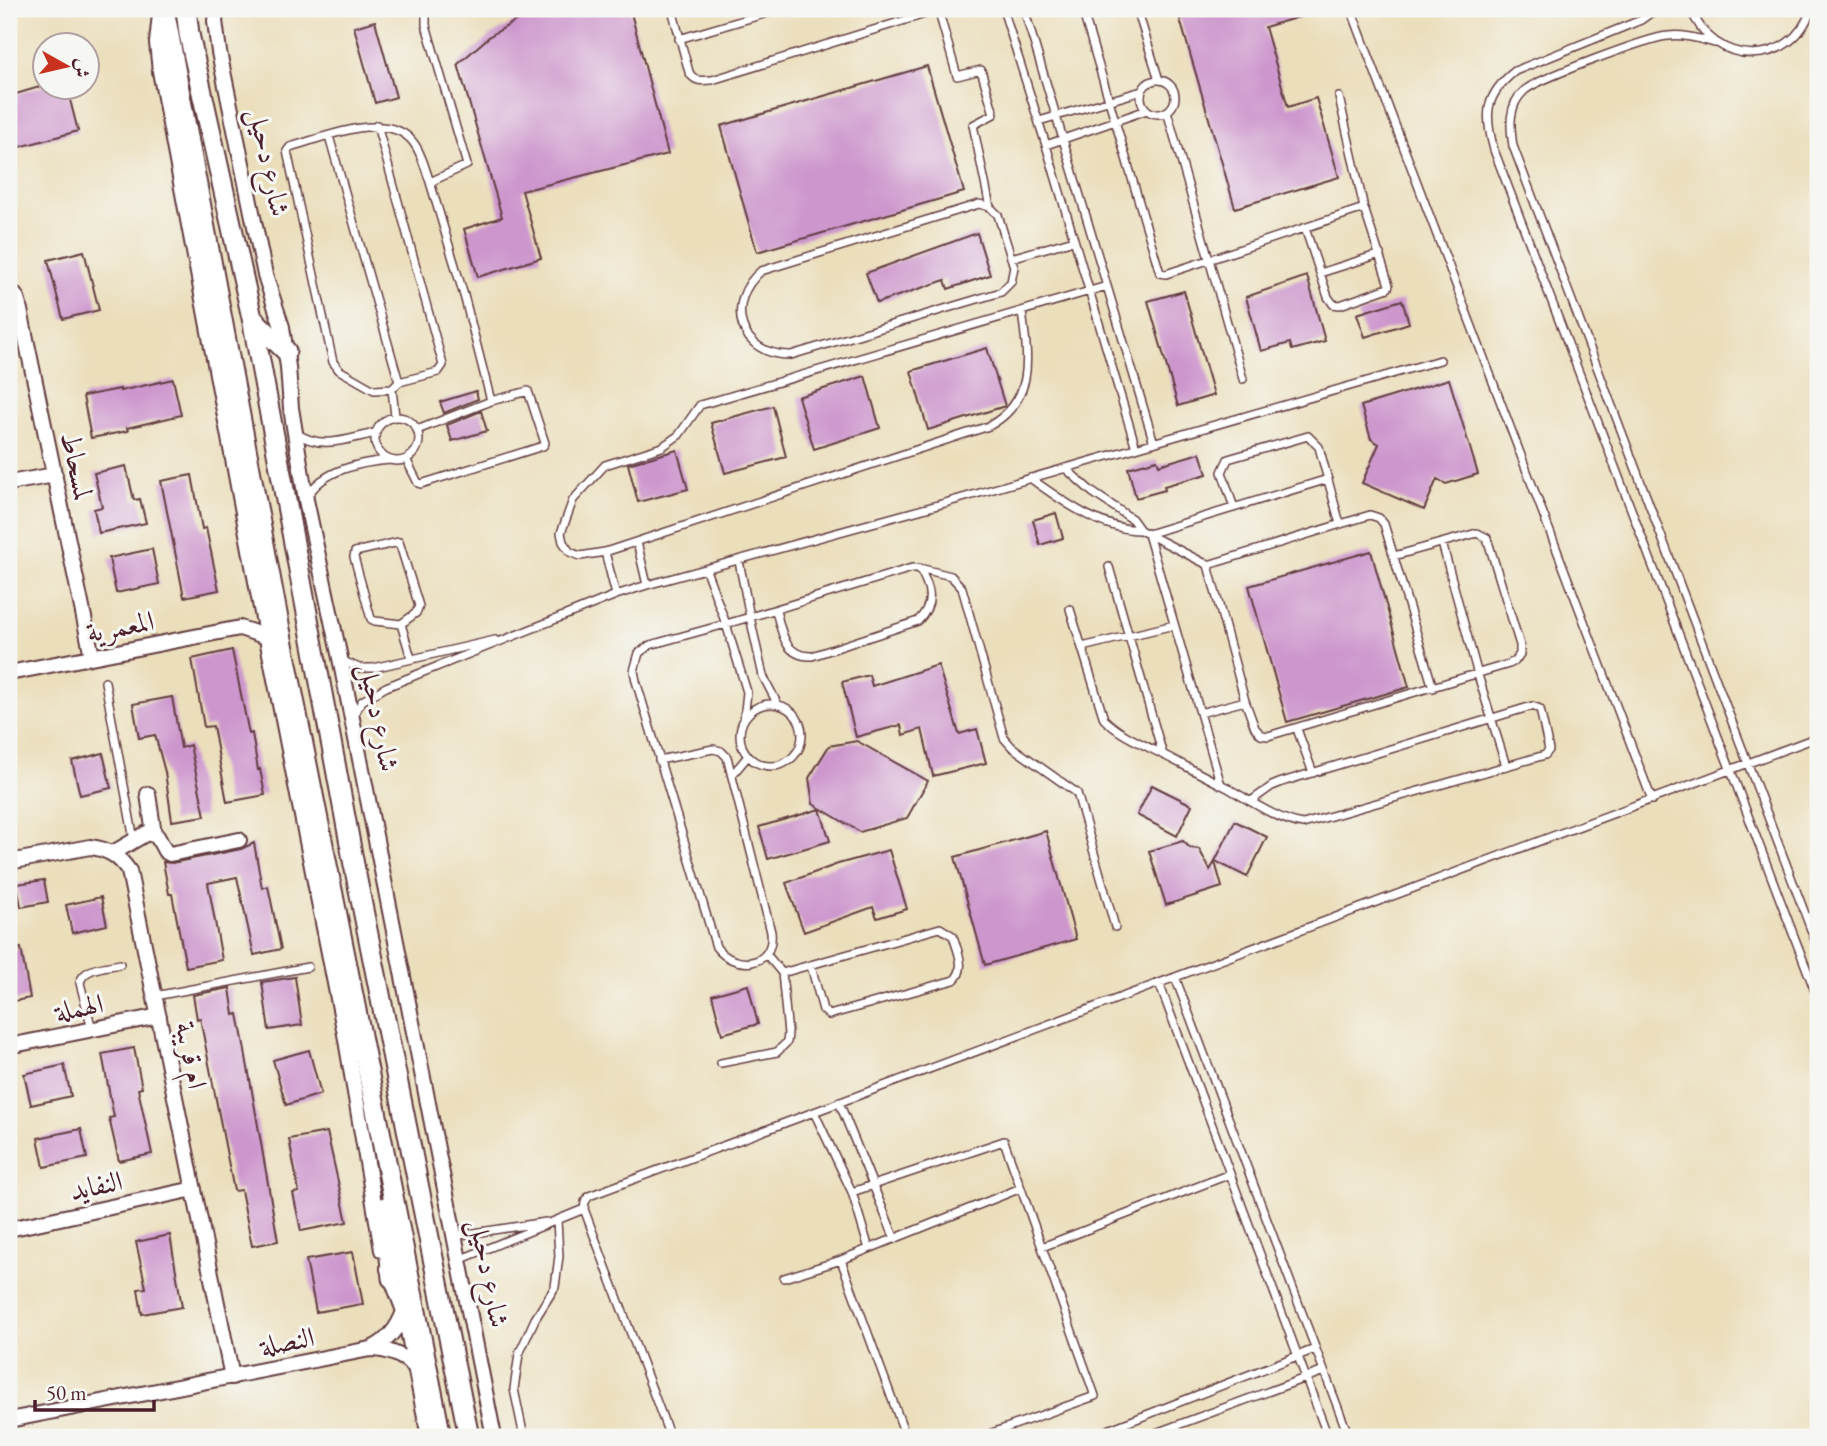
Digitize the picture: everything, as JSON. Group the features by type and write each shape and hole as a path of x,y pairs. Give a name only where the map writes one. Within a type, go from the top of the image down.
{"main road":[{"path":"162,9 278,619 441,1437"},
{"name":"شارع دحيل","path":"186,9 252,318 354,865 469,1437"},
{"path":"198,9 208,79 207,113"},
{"path":"252,318 286,351"},
{"path":"218,371 224,330"},
{"path":"374,1091 392,1278"}],"street":[{"path":"162,9 158,43 160,71 261,608 345,1034 379,1239 404,1311 429,1437"},
{"name":"شارع دحيل","path":"217,9 215,20 222,65 265,275 282,327 306,500 340,658 494,1437"},
{"name":"لمسحاط","path":"9,288 20,310 92,656"},
{"path":"9,483 55,475"},
{"path":"240,628 261,608"},
{"name":"المعمرية","path":"9,673 240,628 267,637"},
{"path":"148,794 154,834"},
{"path":"9,862 90,847 113,853 147,833 160,839 165,851 170,854 239,840"},
{"name":"ام قريبة","path":"113,853 122,861 133,883 232,1377"},
{"name":"الهملة","path":"9,1046 159,1016"},
{"name":"النفايد","path":"9,1229 194,1189"},
{"name":"النصلة","path":"9,1420 370,1349 395,1331 404,1311"},
{"name":"النصلة","path":"370,1349 390,1351 416,1368"}],"lane":[{"path":"426,9 426,25 467,161 464,167 430,182"},
{"path":"671,9 692,77 699,81 712,80 938,9 957,76 981,70 994,114 973,125 990,207 998,215 1011,258 1013,277 1009,286 1001,292 801,352 782,355 767,351 749,337 743,327 740,313 743,293 750,280 761,271 974,205 990,207"},
{"path":"679,39 781,9"},
{"path":"1003,9 1136,448"},
{"path":"1024,9 1154,443"},
{"path":"1082,9 1160,274 1364,208"},
{"path":"1137,9 1159,80"},
{"path":"1351,9 1652,800"},
{"path":"1656,9 1641,20 1515,71 1499,84 1489,104 1488,127 1818,999"},
{"path":"1691,9 1701,29 1716,43"},
{"path":"1811,9 1807,20 1794,37 1776,49 1756,54 1735,52 1716,43 1671,35 1648,39 1525,88 1512,111 1510,128 1513,146 1818,948"},
{"path":"1039,121 1142,91 1149,83 1159,80 1169,84 1174,93 1174,103 1167,111 1157,114 1147,110 1142,102 1142,91"},
{"path":"1305,228 1332,304 1340,305 1386,290 1389,285 1364,208 1339,97"},
{"path":"1046,145 1147,110"},
{"path":"1167,111 1243,379"},
{"path":"377,125 443,365 438,372 400,382 392,389 367,388 339,370 333,362 287,151 290,146 377,125 399,130 414,142 430,182 492,401"},
{"path":"329,136 400,382"},
{"path":"1011,258 1074,240"},
{"path":"1320,273 1380,254"},
{"path":"1022,312 1028,365 1021,394 1010,413 1002,419 979,430 605,552 580,556 570,552 563,542 561,533 573,500 604,465 662,447 679,435 701,405 1107,286"},
{"path":"352,720 356,709 368,696 616,595 1440,360"},
{"path":"392,389 395,416"},
{"path":"406,459 421,484 545,445 528,391 492,401 417,430"},
{"path":"306,500 312,488 327,477 358,465 406,459 416,450 419,444 417,430 408,420 395,416 382,421 375,433 377,449 390,460"},
{"path":"295,432 307,439 324,443 375,433"},
{"path":"1234,508 1222,472 1228,459 1308,436 1319,447 1340,524"},
{"path":"1065,468 1092,492 1132,519 1140,530"},
{"path":"1030,478 1082,513 1127,530 1140,530 1208,565 1370,515 1379,517 1384,524 1433,688"},
{"path":"1148,534 1328,480"},
{"path":"1208,565 1245,701 1255,728 1261,735 1276,735 1478,675 1515,661 1520,654 1520,645 1488,538 1477,533 1394,556"},
{"path":"1148,534 1221,785"},
{"path":"398,542 419,606 416,613 401,624 372,619 354,557 355,552 398,542"},
{"path":"636,542 647,585"},
{"path":"1442,543 1506,766"},
{"path":"605,552 616,595"},
{"path":"739,561 763,676 778,705"},
{"path":"1109,567 1163,755"},
{"path":"776,611 791,651 805,656 824,652 918,621 928,605 930,593 928,583 919,568"},
{"path":"659,760 713,749 721,751 727,757 771,932 771,947 767,955 756,960 735,962 726,958 716,947 659,760 634,671 639,653 650,645 919,568 951,576 962,588 1007,743 1077,793 1115,927"},
{"path":"706,570 747,692 740,732 742,745 748,756 758,764 783,764 794,757 802,732 798,720 789,710 778,705 765,705 753,710 744,720"},
{"path":"1070,609 1104,719 1121,733 1294,823 1303,824 1545,755 1549,750 1539,709 1532,706 1272,786 1251,800"},
{"path":"401,624 411,658"},
{"path":"1082,648 1174,625"},
{"path":"340,658 352,666 366,669 516,636"},
{"path":"105,682 134,839"},
{"path":"1200,713 1245,701"},
{"path":"1297,729 1312,773"},
{"path":"670,1437 584,1209 584,1202 589,1196 1818,737"},
{"path":"732,775 748,756"},
{"path":"782,973 940,928 953,936 961,972 954,980 829,1014 823,1010 811,966"},
{"path":"721,1063 777,1052 787,1042 782,973 767,955"},
{"path":"92,1029 80,983 81,977 86,972 120,964"},
{"path":"155,996 308,967"},
{"path":"1175,977 1349,1437"},
{"path":"1159,983 1328,1437"},
{"path":"839,1102 895,1239"},
{"path":"814,1112 852,1192 869,1249"},
{"path":"852,1192 1004,1141 1095,1396 981,1437"},
{"path":"1042,1247 1230,1174"},
{"path":"784,1278 841,1260 1021,1188"},
{"path":"459,1261 584,1209"},
{"path":"454,1236 557,1220"},
{"path":"524,1437 514,1389 519,1354 535,1319 555,1287 559,1256 557,1220"},
{"path":"483,1231 488,1249"},
{"path":"841,1260 906,1437"},
{"path":"1090,1437 1315,1349"},
{"path":"1145,1437 1324,1371"}],"building":[{"path":"553,9 630,9 668,154 522,191 541,258 478,277 464,229 502,217 458,64 490,36 529,13"},
{"path":"1177,9 1316,9 1316,12 1265,27 1288,107 1316,98 1339,177 1235,208"},
{"path":"375,21 396,97 375,103 354,27"},
{"path":"927,66 964,192 757,252 721,126"},
{"path":"32,89 32,102 71,102 78,131 9,150 9,96"},
{"path":"977,233 990,275 948,289 945,280 877,303 866,273"},
{"path":"84,251 99,310 63,319 48,260"},
{"path":"1307,276 1325,341 1292,350 1290,343 1261,351 1246,297"},
{"path":"1184,291 1214,395 1178,406 1148,301"},
{"path":"1402,300 1409,323 1365,337 1357,314"},
{"path":"987,348 1005,406 928,430 911,371"},
{"path":"865,376 880,428 814,449 798,397"},
{"path":"173,379 181,415 127,428 128,431 91,438 83,396"},
{"path":"1449,379 1478,474 1446,484 1437,479 1424,510 1362,483 1379,444 1371,439 1361,406"},
{"path":"476,391 478,399 444,413 440,402"},
{"path":"773,406 786,457 725,473 711,423"},
{"path":"481,411 487,431 452,441 447,425"},
{"path":"677,450 688,489 638,502 628,464"},
{"path":"1200,453 1207,474 1164,486 1165,490 1136,498 1128,468 1157,460 1159,465"},
{"path":"126,466 134,500 140,499 146,523 99,533 94,509 102,507 94,473"},
{"path":"192,475 202,529 206,528 219,590 184,597 161,481"},
{"path":"1056,513 1063,538 1040,545 1033,520"},
{"path":"152,549 159,584 116,593 109,558"},
{"path":"1371,551 1409,687 1287,722 1249,586"},
{"path":"232,650 265,795 227,802 213,726 204,727 192,659"},
{"path":"938,665 959,734 977,729 986,763 933,776 922,729 903,735 901,725 856,737 842,682 869,675 872,686"},
{"path":"172,697 181,748 190,745 205,816 172,821 165,772 155,735 139,738 133,704"},
{"path":"857,741 928,781 907,818 860,832 813,804 809,778 829,746"},
{"path":"103,753 111,788 80,795 72,761"},
{"path":"1152,785 1192,805 1177,836 1137,815"},
{"path":"820,809 830,841 768,859 759,827"},
{"path":"1235,821 1267,837 1247,877 1215,861"},
{"path":"1046,831 1076,939 985,965 955,857"},
{"path":"1183,841 1190,848 1199,849 1210,870 1215,862 1222,887 1166,905 1149,851"},
{"path":"254,843 262,888 268,886 281,949 254,955 237,877 208,883 222,960 186,967 163,862 172,863 241,849"},
{"path":"889,850 907,909 877,918 873,907 804,932 786,883 838,864"},
{"path":"44,880 48,902 21,907 17,884"},
{"path":"101,897 107,925 72,933 66,905"},
{"path":"21,948 30,998 9,1002 9,950"},
{"path":"295,977 302,1025 269,1030 262,982"},
{"path":"748,985 758,1024 722,1034 712,995"},
{"path":"230,988 234,1015 238,1014 244,1045 278,1241 252,1246 241,1190 234,1191 200,1018 197,1019 193,995"},
{"path":"134,1048 142,1088 138,1089 152,1154 119,1161 109,1118 114,1117 102,1054"},
{"path":"309,1050 321,1094 286,1105 273,1060"},
{"path":"64,1065 71,1096 31,1105 24,1074"},
{"path":"81,1129 87,1158 44,1167 38,1138"},
{"path":"327,1132 347,1222 301,1231 293,1193 299,1192 289,1139"},
{"path":"170,1235 182,1307 142,1314 138,1289 146,1288 136,1242"},
{"path":"353,1252 363,1304 316,1312 306,1260"}]}
